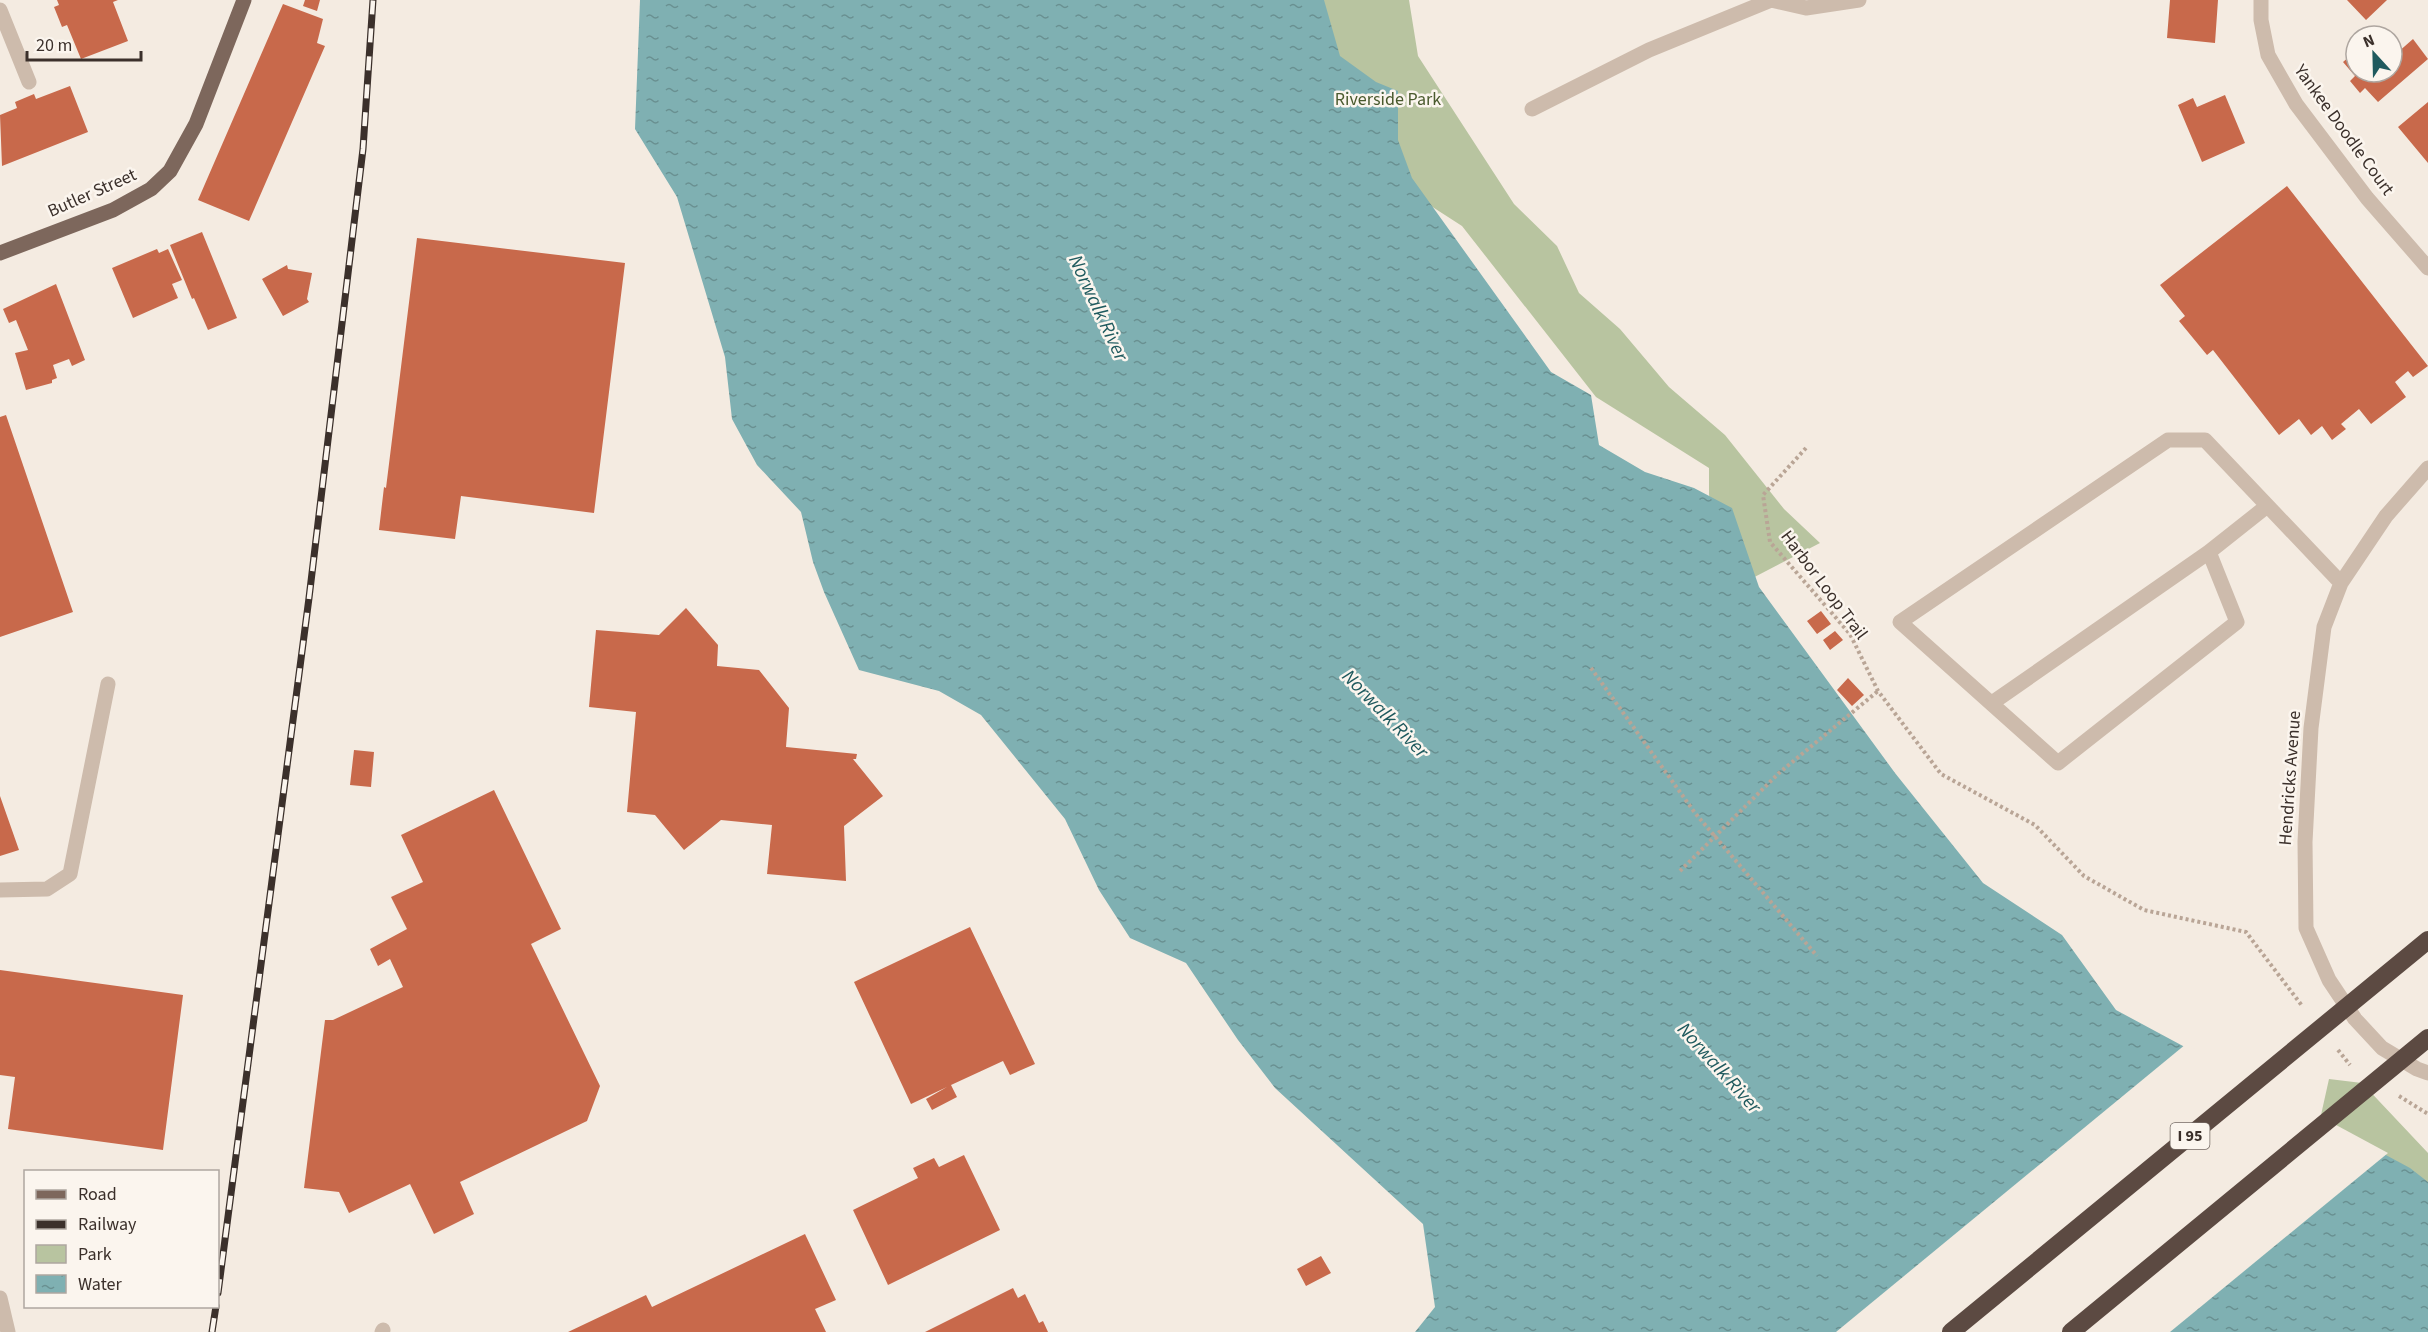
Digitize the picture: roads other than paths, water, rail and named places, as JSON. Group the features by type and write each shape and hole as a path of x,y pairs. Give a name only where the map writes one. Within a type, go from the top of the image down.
{"highway":[{"name":"I 95","path":"1951,1332 2428,940"},
{"path":"2071,1332 2428,1038"}],"main road":[{"name":"Butler Street","path":"0,253 113,210 151,189 170,171 196,124 244,0"}],"street":[{"path":"1532,109 1649,50 1771,0 1806,9 1858,0"},
{"name":"Yankee Doodle Court","path":"2260,0 2261,20 2268,55 2296,104 2367,198 2428,268"},
{"path":"0,10 29,82"},
{"path":"2209,552 2237,622 2058,763 1900,622 2168,440 2205,440 2341,583"},
{"name":"Hendricks Avenue","path":"2428,468 2385,516 2341,583 2324,627 2311,728 2305,842 2306,928 2329,980 2355,1019 2382,1048 2428,1073"},
{"path":"1992,703 2209,552 2267,506"},
{"path":"0,890 47,889 70,874 108,684"},
{"path":"0,1298 8,1332"}],"water":[{"name":"Norwalk River","path":"640,0 1324,0 1340,56 1376,82 1398,91 1398,140 1412,178 1551,372 1591,395 1599,445 1645,472 1694,488 1732,508 1759,587 1895,773 1983,883 2062,935 2116,1010 2410,1168 2428,1182 2428,1332 1415,1332 1435,1307 1423,1224 1275,1088 1238,1040 1186,963 1130,938 1099,890 1065,819 981,715 939,691 859,670 824,592 813,562 801,512 757,465 732,419 725,357 677,197 635,129"}],"railway":[{"path":"219,1285 309,598 363,149 373,0"},
{"path":"212,1332 216,1308"}],"park label":[{"name":"Riverside Park","path":"1388,99"}]}
